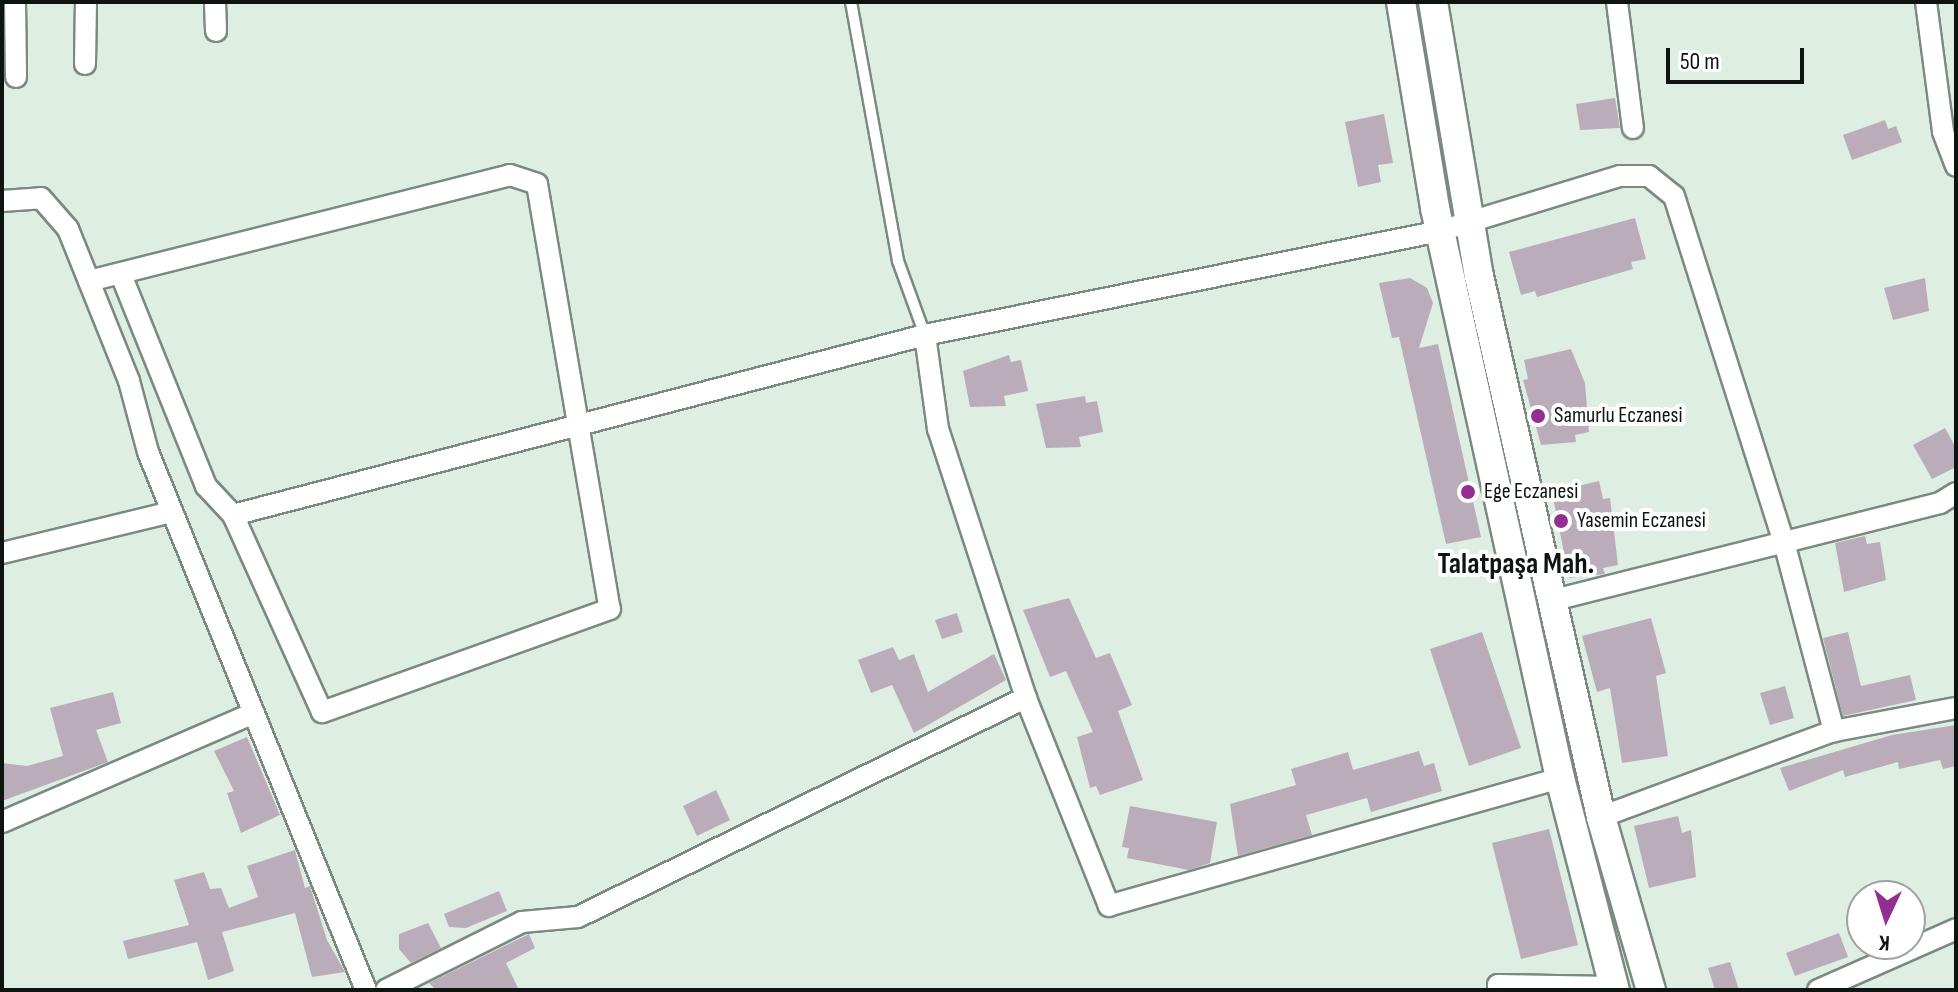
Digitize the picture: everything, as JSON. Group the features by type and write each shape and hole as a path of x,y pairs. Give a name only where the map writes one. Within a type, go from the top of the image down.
{"main road":[{"path":"1401,2 1440,231 1560,778 1614,988"},
{"path":"1433,2 1470,224 1601,817 1651,990"}],"street":[{"path":"15,2 16,77"},
{"path":"85,64 86,2"},
{"path":"215,2 216,31"},
{"path":"1617,2 1633,128"},
{"path":"1926,2 1948,100 1956,166"},
{"path":"89,281 122,277 510,175 537,184 575,426 610,609 322,712 233,515 206,486 122,277"},
{"path":"233,515 925,335 1440,231 1620,176 1649,176 1674,196 1784,542 1834,731"},
{"path":"2,201 41,198 68,229 172,512 366,990"},
{"path":"925,335 938,429 1026,698 1109,906 1560,778"},
{"path":"1554,600 1940,503 1956,493"},
{"path":"2,553 172,512"},
{"path":"386,990 522,922 578,917 1026,698"},
{"path":"1601,817 1834,731 1956,708"},
{"path":"2,822 252,714"},
{"path":"1818,990 1956,929"},
{"path":"1498,990 1498,985 1614,988"}],"lane":[{"path":"851,2 898,261 925,335"}],"building":[{"path":"1615,98 1620,128 1580,130 1576,104"},
{"path":"1384,114 1393,163 1378,165 1381,182 1358,187 1345,122"},
{"path":"1885,120 1888,129 1896,126 1902,142 1852,160 1843,135"},
{"path":"1635,218 1646,259 1631,262 1633,269 1537,297 1535,291 1521,295 1509,252"},
{"path":"1410,278 1427,288 1433,303 1419,348 1438,344 1481,537 1446,544 1399,337 1392,338 1379,283"},
{"path":"1925,278 1929,311 1893,320 1884,288"},
{"path":"1571,349 1585,383 1589,432 1575,435 1576,442 1541,445 1523,380 1528,379 1524,360"},
{"path":"1009,355 1011,362 1021,360 1028,391 1004,396 1006,406 970,407 963,371"},
{"path":"1085,396 1086,403 1097,401 1103,432 1079,437 1081,447 1046,448 1036,404"},
{"path":"1945,428 1956,448 1956,467 1932,479 1913,445"},
{"path":"1599,481 1603,499 1610,498 1618,565 1603,568 1605,574 1569,578 1552,492"},
{"path":"1865,536 1867,544 1880,542 1886,580 1844,592 1835,543"},
{"path":"1069,598 1096,658 1110,653 1132,705 1118,711 1143,780 1100,795 1096,786 1090,788 1077,737 1093,732 1066,671 1050,677 1023,610"},
{"path":"957,613 963,632 942,639 935,620"},
{"path":"1651,618 1666,673 1656,676 1668,756 1622,763 1610,688 1597,692 1582,636"},
{"path":"1482,632 1521,748 1469,766 1430,649"},
{"path":"1848,632 1861,686 1910,675 1916,700 1843,716 1823,638"},
{"path":"893,647 899,660 914,654 928,692 994,654 1006,680 914,733 892,685 871,693 858,660"},
{"path":"1785,686 1794,718 1770,725 1760,693"},
{"path":"113,692 121,723 96,730 108,762 2,801 2,763 27,766 63,756 50,708"},
{"path":"1956,725 1956,766 1943,769 1940,760 1899,769 1898,762 1845,777 1843,770 1789,791 1780,768 1892,735"},
{"path":"247,737 280,815 241,833 227,793 234,791 214,751"},
{"path":"1419,751 1424,766 1434,763 1442,791 1371,812 1367,798 1306,815 1312,835 1238,856 1230,804 1296,785 1291,769 1348,752 1353,770"},
{"path":"716,790 730,820 697,836 683,806"},
{"path":"1130,806 1217,822 1210,863 1189,870 1127,858 1129,848 1122,847"},
{"path":"1678,816 1682,833 1691,830 1696,877 1649,888 1634,826"},
{"path":"1549,829 1578,945 1521,959 1492,843"},
{"path":"295,850 305,888 310,886 327,940 345,972 312,977 295,913 222,932 234,971 208,980 197,942 128,959 123,941 189,925 174,880 204,872 210,889 221,888 229,908 258,897 247,866"},
{"path":"499,891 507,911 466,928 449,927 444,914"},
{"path":"428,923 441,948 411,963 399,949 399,934"},
{"path":"1839,933 1846,958 1795,976 1786,953"},
{"path":"529,934 535,948 506,963 519,990 436,990 429,983"},
{"path":"1730,962 1739,990 1715,990 1708,968"}],"place":[{"name":"Samurlu Eczanesi","path":"1538,416"},
{"name":"Ege Eczanesi","path":"1468,492"},
{"name":"Yasemin Eczanesi","path":"1561,521"}],"district":[{"name":"Talatpaşa Mah.","path":"1516,564"}]}
